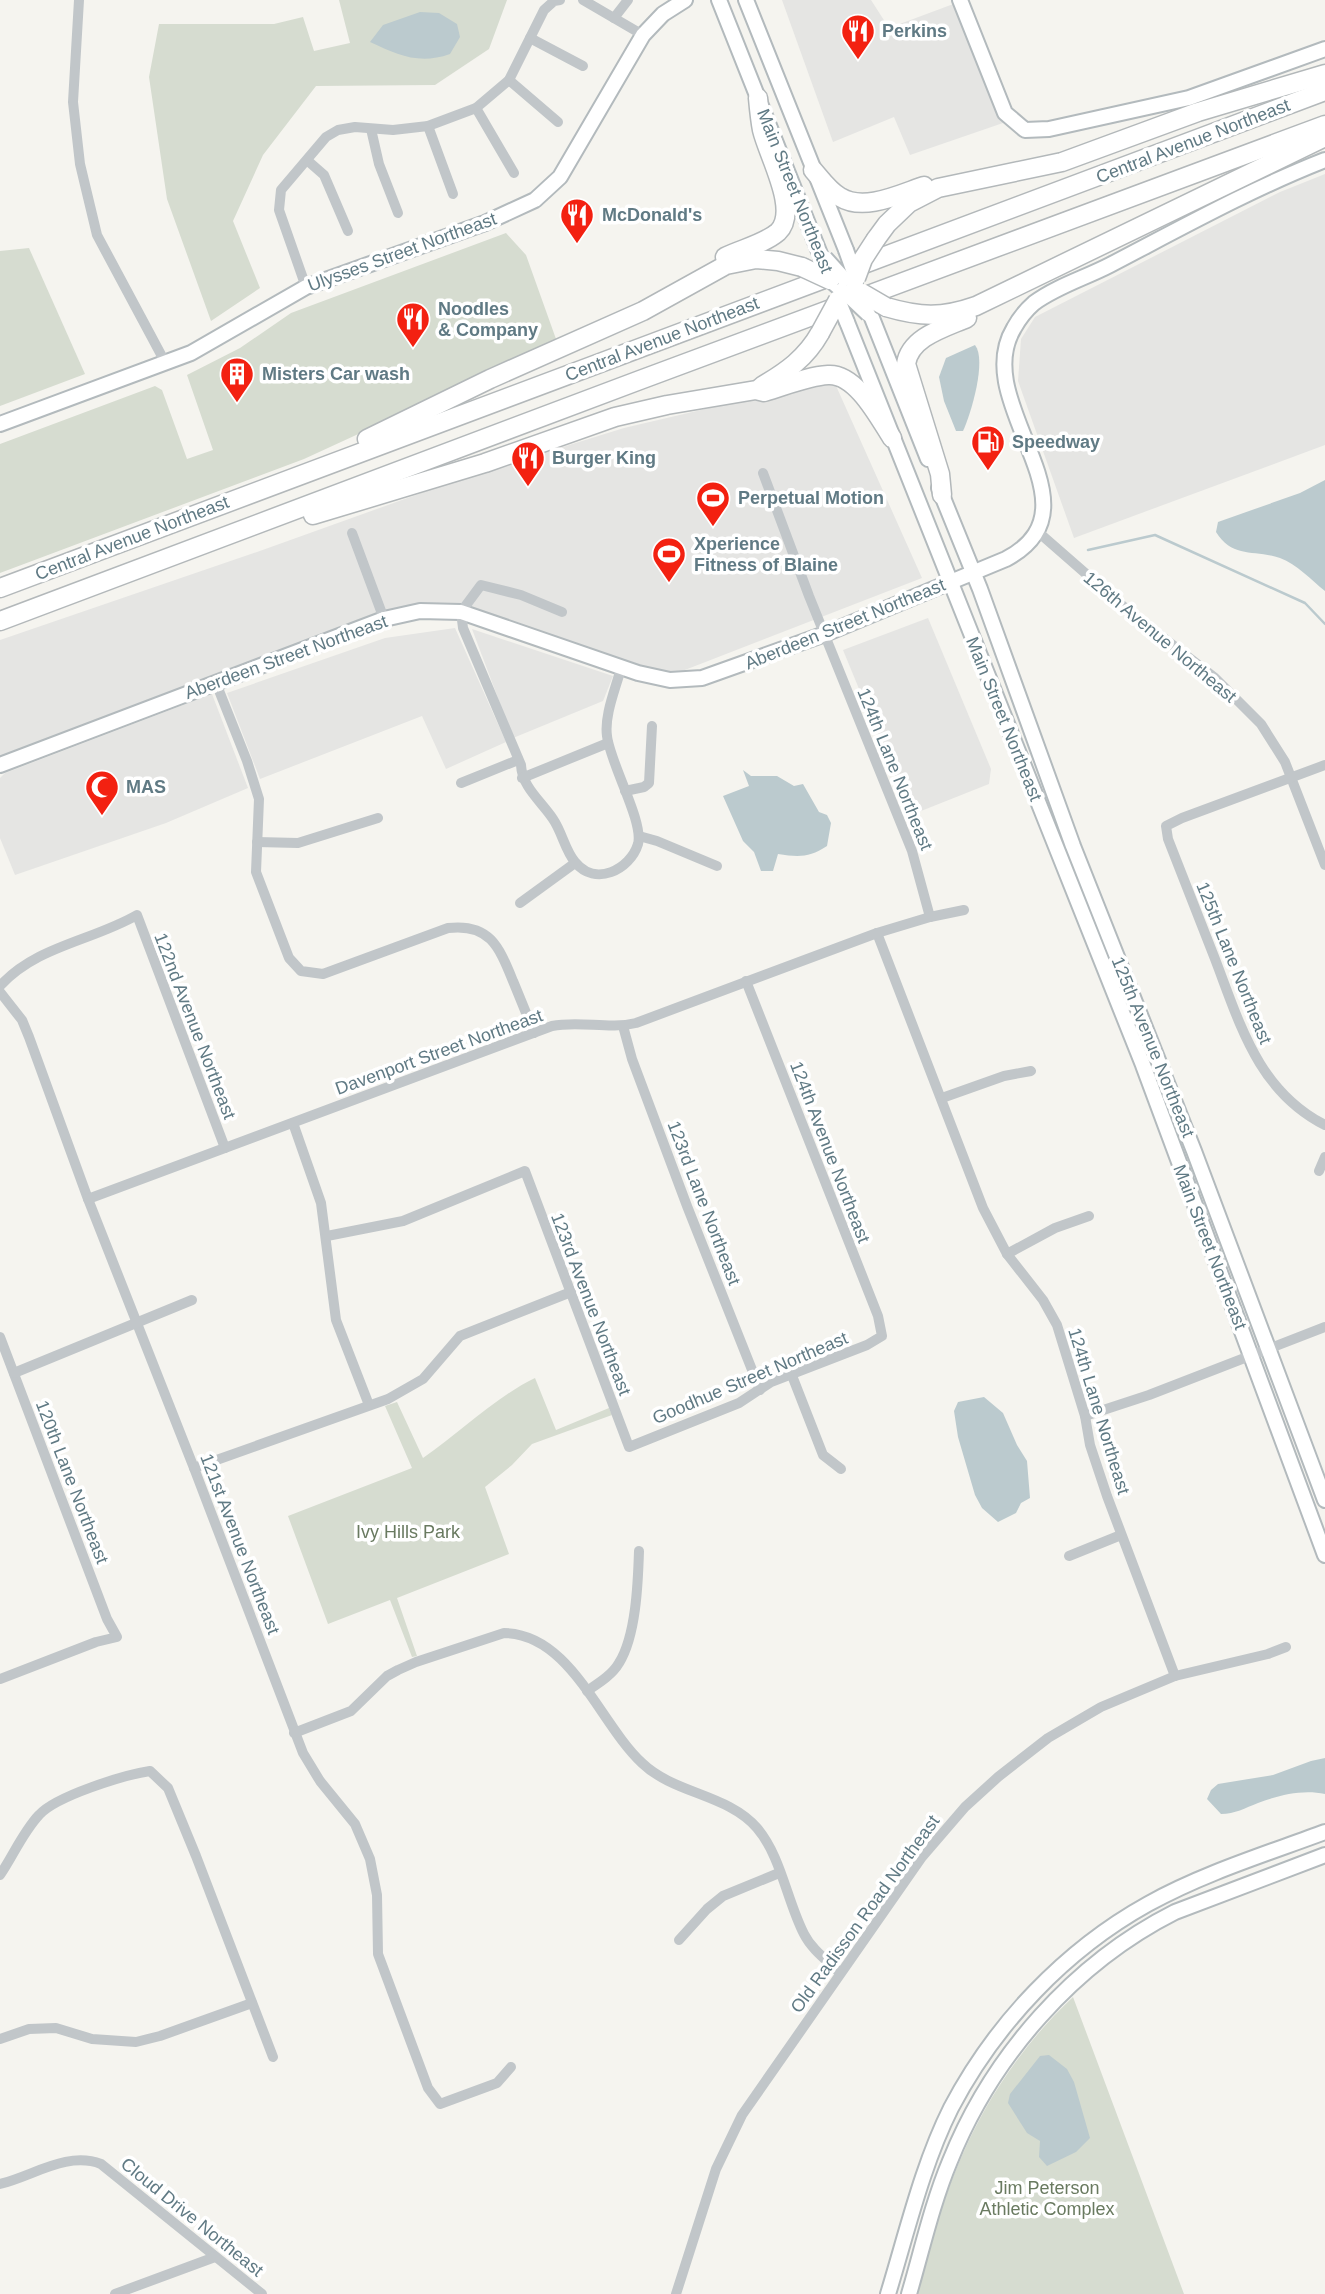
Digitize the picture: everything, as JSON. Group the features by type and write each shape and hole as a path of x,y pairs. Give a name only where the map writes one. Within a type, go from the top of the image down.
{"highway":[{"path":"219,540 262,531 485,463 615,417 756,390 789,370 803,357 876,239 909,204 938,188 1062,162 1169,123 1325,74"},
{"name":"Central Avenue Northeast","path":"0,588 1325,91"},
{"path":"678,291 700,272 720,260 770,237 784,223 786,203 762,130 758,98"},
{"name":"Central Avenue Northeast","path":"0,621 1325,125"},
{"path":"299,476 366,439 490,379 643,311 718,269 741,261 771,260 802,267 847,288 874,313 943,316 976,306 1025,284 1325,137"},
{"path":"813,170 833,192 852,202 872,202 926,186 938,188"},
{"path":"942,495 940,474 907,372 907,355 925,337 979,312 1025,284"},
{"path":"756,390 765,392 829,374 843,377 864,396 892,438"}],"main road":[{"name":"Ulysses Street Northeast","path":"0,424 191,353 306,287 485,223 535,200 560,177 643,36 663,14 685,0"},
{"name":"Main Street Northeast","path":"719,0 822,257 847,288"},
{"name":"Main Street Northeast","path":"746,0 843,248 848,324 1143,1065 1325,1555"},
{"path":"960,0 1005,113 1025,130 1038,130 1189,98 1325,49"},
{"path":"974,573 1014,555 1031,541 1044,511 1042,490 1007,391 1003,370 1007,342 1023,315 1048,294 1109,266 1220,207 1325,160"},
{"name":"Main Street Northeast","path":"874,313 974,573 1024,713"},
{"name":"Aberdeen Street Northeast","path":"0,765 384,619 420,611 461,612 621,667 670,680 702,678 825,634 974,573"},
{"name":"125th Avenue Northeast","path":"1024,713 1073,846 1194,1151 1325,1500"},
{"path":"888,2294 920,2190 951,2108 1008,2022 1048,1978 1113,1925 1149,1904 1196,1881 1325,1832"},
{"path":"909,2294 950,2160 988,2085 1040,2017 1116,1946 1154,1922 1325,1855"}],"street":[{"path":"79,0 73,102 80,164 97,235 165,362"},
{"path":"306,287 279,210 281,190 326,137 338,130 355,127 393,130 428,126 476,108 509,80 544,10 559,0"},
{"path":"583,0 643,36"},
{"path":"614,18 628,0"},
{"path":"530,38 583,66"},
{"path":"509,80 558,122"},
{"path":"476,108 514,173"},
{"path":"428,126 453,194"},
{"path":"371,129 379,164 398,213"},
{"path":"308,161 324,175 348,231"},
{"name":"124th Lane Northeast","path":"763,472 912,851 930,917"},
{"name":"126th Avenue Northeast","path":"1037,531 1124,607 1233,695 1275,743 1325,864"},
{"path":"352,533 384,619"},
{"path":"562,611 520,595 481,585 461,612 463,628 521,765 522,778 554,820 575,863 587,872 606,874 619,870 633,854 639,836 608,743 608,721 621,667"},
{"path":"216,683 259,799 256,862 260,883 289,958 301,971 323,974 448,928 468,927 478,930 495,942 502,952 534,1033"},
{"path":"625,791 644,787 649,783 652,726"},
{"path":"522,778 608,743"},
{"path":"461,783 518,760"},
{"path":"1291,778 1325,765"},
{"name":"125th Lane Northeast","path":"1291,778 1182,818 1166,827 1168,839 1249,1047 1270,1080 1294,1105 1325,1125"},
{"path":"257,842 298,843 378,818"},
{"path":"639,836 717,866"},
{"path":"520,902 575,863"},
{"name":"Davenport Street Northeast","path":"88,1199 534,1033 566,1023 623,1026 877,933 964,910"},
{"name":"122nd Avenue Northeast","path":"0,986 11,974 35,957 119,925 137,915 225,1148"},
{"name":"124th Lane Northeast","path":"877,933 983,1208 1007,1254 1043,1300 1057,1325 1085,1416 1090,1445 1175,1676"},
{"name":"124th Avenue Northeast","path":"746,981 878,1316 882,1336"},
{"name":"121st Avenue Northeast","path":"0,992 22,1020 29,1037 88,1199 295,1733 310,1767 347,1811 363,1840 375,1878 377,1946 383,1970 428,2088 440,2104 497,2083 511,2067"},
{"name":"123rd Lane Northeast","path":"623,1026 632,1059 687,1206 760,1390"},
{"path":"942,1098 1004,1076 1031,1071"},
{"path":"293,1123 321,1203 336,1320 369,1405"},
{"path":"1319,1171 1325,1157"},
{"name":"123rd Avenue Northeast","path":"327,1237 403,1221 525,1171 629,1447"},
{"path":"1007,1254 1055,1228 1089,1216"},
{"path":"194,1468 388,1399 423,1379 460,1336 571,1292"},
{"path":"14,1373 192,1300"},
{"path":"1085,1416 1325,1327"},
{"name":"Goodhue Street Northeast","path":"629,1447 739,1404 791,1373 867,1345 882,1336"},
{"name":"120th Lane Northeast","path":"0,1337 107,1619 117,1637 96,1642 0,1679"},
{"path":"791,1373 822,1454 841,1469"},
{"path":"1069,1556 1121,1535"},
{"path":"587,1691 608,1676 625,1651 631,1630 639,1551"},
{"path":"295,1733 351,1711 387,1676 416,1662 494,1635 517,1633 530,1637 560,1657 642,1763 668,1781 733,1810 755,1826 771,1849 805,1936 840,1973"},
{"name":"Old Radisson Road Northeast","path":"676,2294 716,2169 729,2138 755,2093 930,1847 981,1792 1048,1738 1137,1691 1175,1676 1268,1654 1286,1647"},
{"path":"0,1875 39,1814 62,1799 136,1773 152,1772 167,1788 196,1856 273,2057"},
{"path":"680,1940 707,1909 723,1896 779,1873"},
{"path":"0,2039 29,2029 55,2028 92,2039 136,2042 252,2003"},
{"name":"Cloud Drive Northeast","path":"0,2185 75,2158 89,2159 101,2164 262,2294"},
{"path":"116,2294 215,2257"}],"shaded area":[{"path":"782,0 871,0 889,28 956,3 1003,123 910,155 894,117 833,142"},
{"path":"420,12 439,13 457,24 460,37 450,54 428,59 409,57 370,42 383,25"},
{"path":"1325,174 1325,445 1074,538 1018,381 1021,339 1035,317 1280,192"},
{"path":"975,345 979,374 963,431 956,431 944,401 939,377 946,358"},
{"path":"833,379 922,578 672,675 459,607 377,614 127,708 0,761 0,640 466,477 624,428"},
{"path":"1325,480 1325,591 1286,561 1270,555 1237,550 1229,546 1216,532 1218,522 1300,493"},
{"path":"928,618 991,769 989,784 911,815 843,650"},
{"path":"455,628 506,742 446,769 422,716 260,779 227,693 385,638"},
{"path":"472,629 613,676 603,701 513,738"},
{"path":"212,694 248,788 166,823 15,875 0,838 0,778 5,773"},
{"path":"743,770 751,776 777,776 794,786 803,784 819,812 827,815 831,823 827,846 803,856 778,854 773,871 761,871 754,852 743,841 723,796 749,786"},
{"path":"984,1397 1003,1413 1027,1461 1030,1498 1021,1503 1016,1513 998,1522 982,1508 975,1495 958,1437 954,1411 958,1402"},
{"path":"1325,1758 1325,1794 1291,1794 1221,1814 1207,1799 1218,1784 1273,1775"},
{"path":"1049,2055 1067,2069 1074,2082 1090,2138 1076,2152 1047,2166 1039,2157 1040,2141 1027,2133 1008,2103 1010,2094 1040,2056"}],"green space":[{"path":"339,0 507,0 489,49 435,85 316,86 263,155 233,221 260,288 211,321 167,199 149,77 159,24 274,24 303,17 314,51 350,43"},
{"path":"506,233 526,255 556,339 467,384 304,459 0,573 0,444 155,386 162,390 187,459 213,450 187,375 240,348 291,313"},
{"path":"29,248 85,374 0,406 0,251"},
{"name":"Ivy Hills Park","path":"535,1378 556,1430 609,1408 612,1415 532,1444 485,1487 509,1554 397,1598 417,1656 412,1657 390,1600 328,1624 288,1516 412,1468 385,1406 397,1402 423,1458 492,1405"},
{"name":"Jim Peterson Athletic Complex","path":"1073,1997 1184,2294 916,2294 946,2197 980,2119 1021,2055 1054,2015"}],"waterway":[{"path":"1088,550 1155,535 1305,603 1325,624"}],"place":[{"name":"Perkins","path":"858,61"},
{"name":"McDonald's","path":"577,245"},
{"name":"Noodles & Company","path":"413,349"},
{"name":"Misters Car wash","path":"237,404"},
{"name":"Speedway","path":"988,472"},
{"name":"Burger King","path":"528,488"},
{"name":"Perpetual Motion","path":"713,528"},
{"name":"Xperience Fitness of Blaine","path":"669,584"},
{"name":"MAS","path":"102,817"}]}
